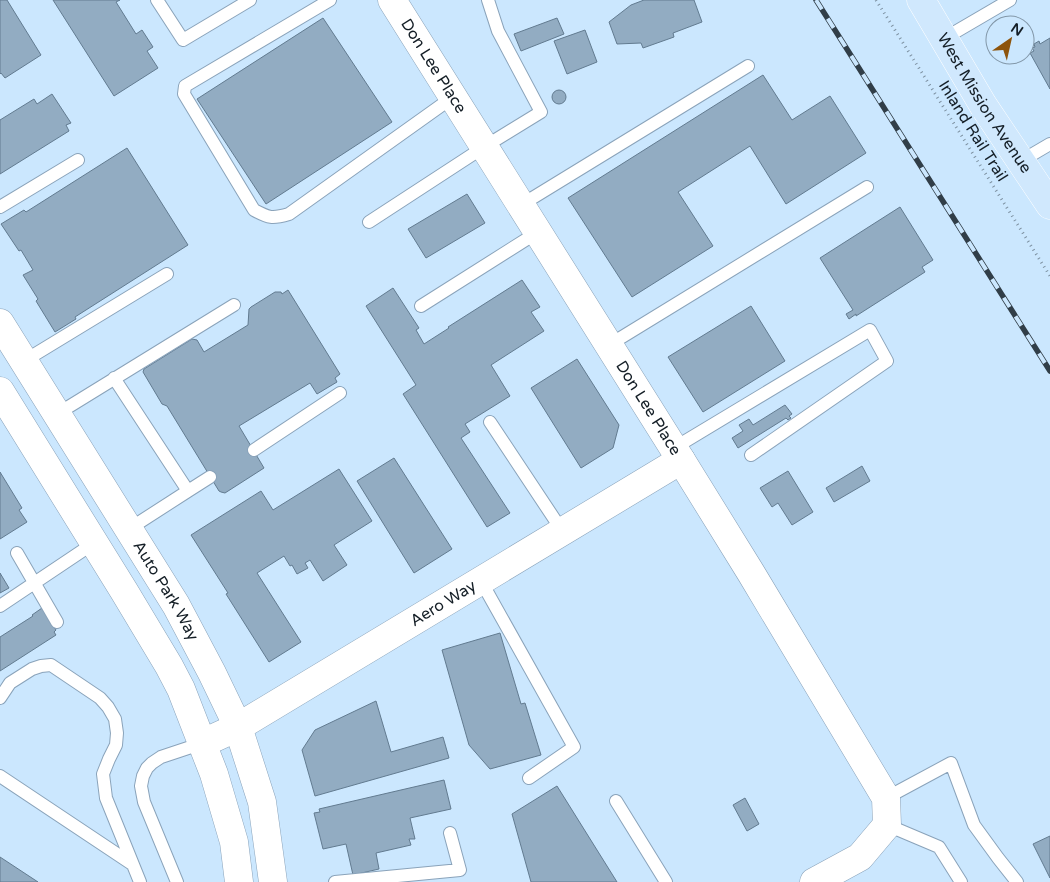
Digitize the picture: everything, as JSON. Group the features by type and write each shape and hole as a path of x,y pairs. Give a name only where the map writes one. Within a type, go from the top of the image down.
{"main road":[{"name":"West Mission Avenue","path":"921,0 983,105 1050,205"}],"street":[{"name":"Don Lee Place","path":"392,0 751,573 886,798 887,825"},
{"name":"Auto Park Way","path":"0,323 176,605 238,726 262,802 273,882"},
{"path":"0,391 181,689 214,774 234,842 239,882"},
{"name":"Aero Way","path":"203,743 238,726 562,532 678,454"},
{"path":"814,882 860,858 887,825"}],"lane":[{"path":"157,0 183,40 250,0"},
{"path":"330,0 185,86 184,94 254,210 266,216 277,217 289,214 454,97"},
{"path":"368,222 541,112 498,31 488,0"},
{"path":"944,38 1010,0"},
{"path":"521,205 748,66"},
{"path":"1021,161 1050,144"},
{"path":"0,207 78,160"},
{"path":"609,345 866,187"},
{"path":"421,306 538,232"},
{"path":"24,362 166,274"},
{"path":"56,414 234,305"},
{"path":"678,454 870,330 887,361 751,455"},
{"path":"114,378 188,492"},
{"path":"254,450 340,394"},
{"path":"490,422 562,532"},
{"path":"128,529 210,477"},
{"path":"0,606 94,543"},
{"path":"17,552 56,622"},
{"path":"481,581 574,748 530,778"},
{"path":"0,698 10,683 32,669 51,665 100,698 108,707 115,719 117,733 116,745 104,774 106,798 140,882"},
{"path":"177,882 144,802 141,786 147,768 152,763 161,757 203,743"},
{"path":"886,798 951,763 974,825 1017,882"},
{"path":"0,776 132,864"},
{"path":"616,802 666,882"},
{"path":"887,825 939,847 961,882"},
{"path":"335,882 460,870 450,833"}],"path":[{"name":"Inland Rail Trail","path":"876,0 1050,276"}],"building":[{"path":"0,0 7,0 41,55 5,78 0,74"},
{"path":"53,0 120,0 116,2 136,34 142,30 153,47 147,51 158,68 114,96"},
{"path":"644,0 694,0 702,22 673,33 674,37 643,48 641,43 617,44 609,22 631,5"},
{"path":"323,18 392,122 266,204 197,99"},
{"path":"557,18 564,34 521,51 514,34"},
{"path":"585,30 597,62 567,74 554,41"},
{"path":"1050,38 1050,89 1035,62 1035,43 1039,41 1040,44"},
{"path":"763,75 792,120 830,96 866,153 786,204 750,146 678,192 713,246 632,297 568,198"},
{"path":"559,90 564,92 566,97 564,102 559,104 554,102 552,97 554,92"},
{"path":"52,94 71,123 66,125 69,131 0,174 0,120 34,99 37,104"},
{"path":"127,148 188,245 75,317 76,319 55,332 23,275 33,270 21,250 19,251 1,224 24,210 26,212"},
{"path":"467,194 485,223 426,258 408,229"},
{"path":"900,207 933,260 922,267 925,272 849,319 846,314 853,310 820,258"},
{"path":"522,280 540,307 531,312 544,331 491,365 510,396 465,424 470,432 461,438 510,513 487,527 403,394 416,385 366,306 393,288 419,328 416,330 424,344"},
{"path":"288,290 340,374 335,378 337,382 317,394 310,383 239,426 264,468 225,493 221,492 167,406 162,404 143,372 144,369 192,339 197,340 204,352 248,325 249,309 251,307 275,292 281,292 282,294"},
{"path":"751,306 785,361 703,412 668,357"},
{"path":"577,359 619,425 613,448 581,468 531,388"},
{"path":"785,405 792,414 789,416 791,418 788,420 786,418 738,448 732,438 743,431 739,425 749,419 753,425"},
{"path":"394,458 452,549 414,573 357,481"},
{"path":"862,466 870,481 834,502 826,488"},
{"path":"339,469 372,521 334,545 347,565 323,581 310,560 305,563 308,568 297,574 284,556 257,573 301,642 269,662 191,535 261,491 273,510"},
{"path":"788,471 813,512 792,525 778,503 772,507 760,488"},
{"path":"0,472 22,508 19,510 27,522 0,539"},
{"path":"0,573 9,588 0,593"},
{"path":"42,608 56,630 54,632 56,635 0,671 0,637"},
{"path":"500,633 521,704 525,703 541,755 490,769 469,745 442,650"},
{"path":"376,701 391,752 443,737 449,758 315,796 302,750 315,730"},
{"path":"444,780 451,809 410,818 415,839 409,839 411,845 376,853 379,869 353,875 346,844 323,849 314,813 320,812 319,809"},
{"path":"557,786 617,882 531,882 512,814"},
{"path":"745,798 759,824 747,831 733,805"},
{"path":"1050,836 1050,878 1033,844"},
{"path":"0,857 38,882 0,882"}],"railway":[{"path":"816,0 1050,371"}]}
